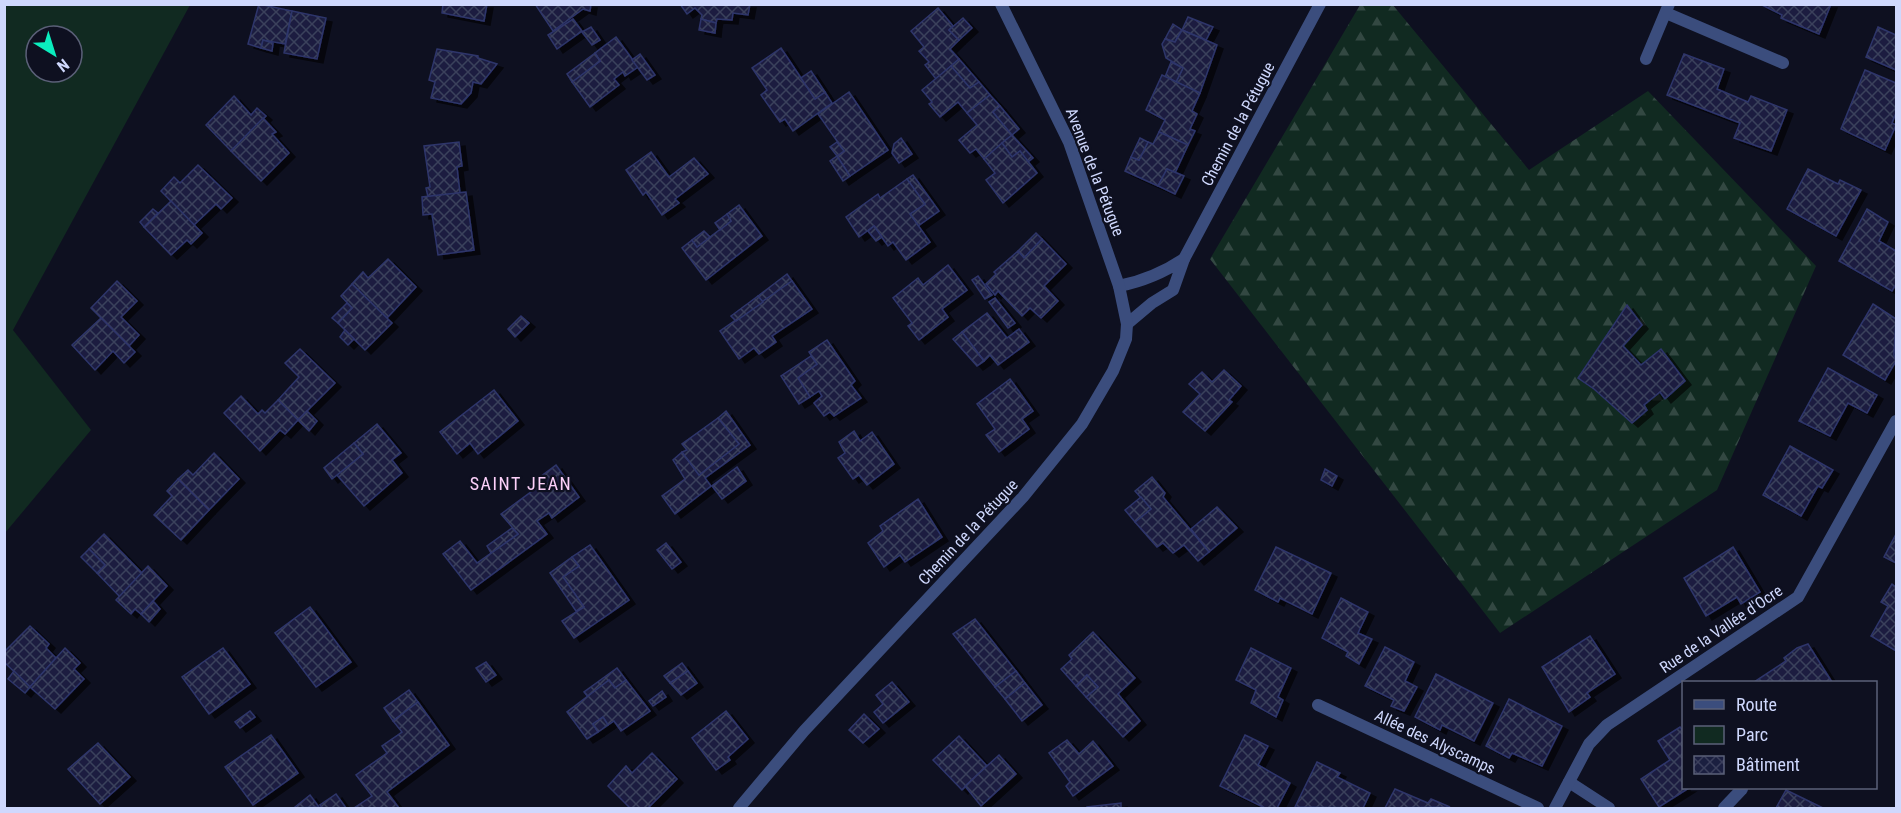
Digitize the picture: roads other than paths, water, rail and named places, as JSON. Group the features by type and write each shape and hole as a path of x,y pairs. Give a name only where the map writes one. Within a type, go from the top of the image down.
{"street":[{"name":"Avenue de la Pétugue","path":"1001,4 1069,142 1119,286 1127,324"},
{"name":"Chemin de la Pétugue","path":"739,808 804,731 1023,498 1082,424 1113,371 1126,339 1127,324 1152,303 1173,290 1184,259 1320,4"},
{"path":"1646,59 1667,9 1783,63"},
{"name":"Chemin de la Pétugue","path":"1119,286 1140,282 1164,273 1184,259"},
{"name":"Rue de la Vallée d'Ocre","path":"1555,808 1589,744 1607,725 1798,597 1896,421"},
{"name":"Allée des Alyscamps","path":"1318,705 1538,808"},
{"path":"1569,782 1608,808"},
{"path":"1724,808 1742,789"}],"district":[{"name":"SAINT JEAN","path":"521,483"}]}
